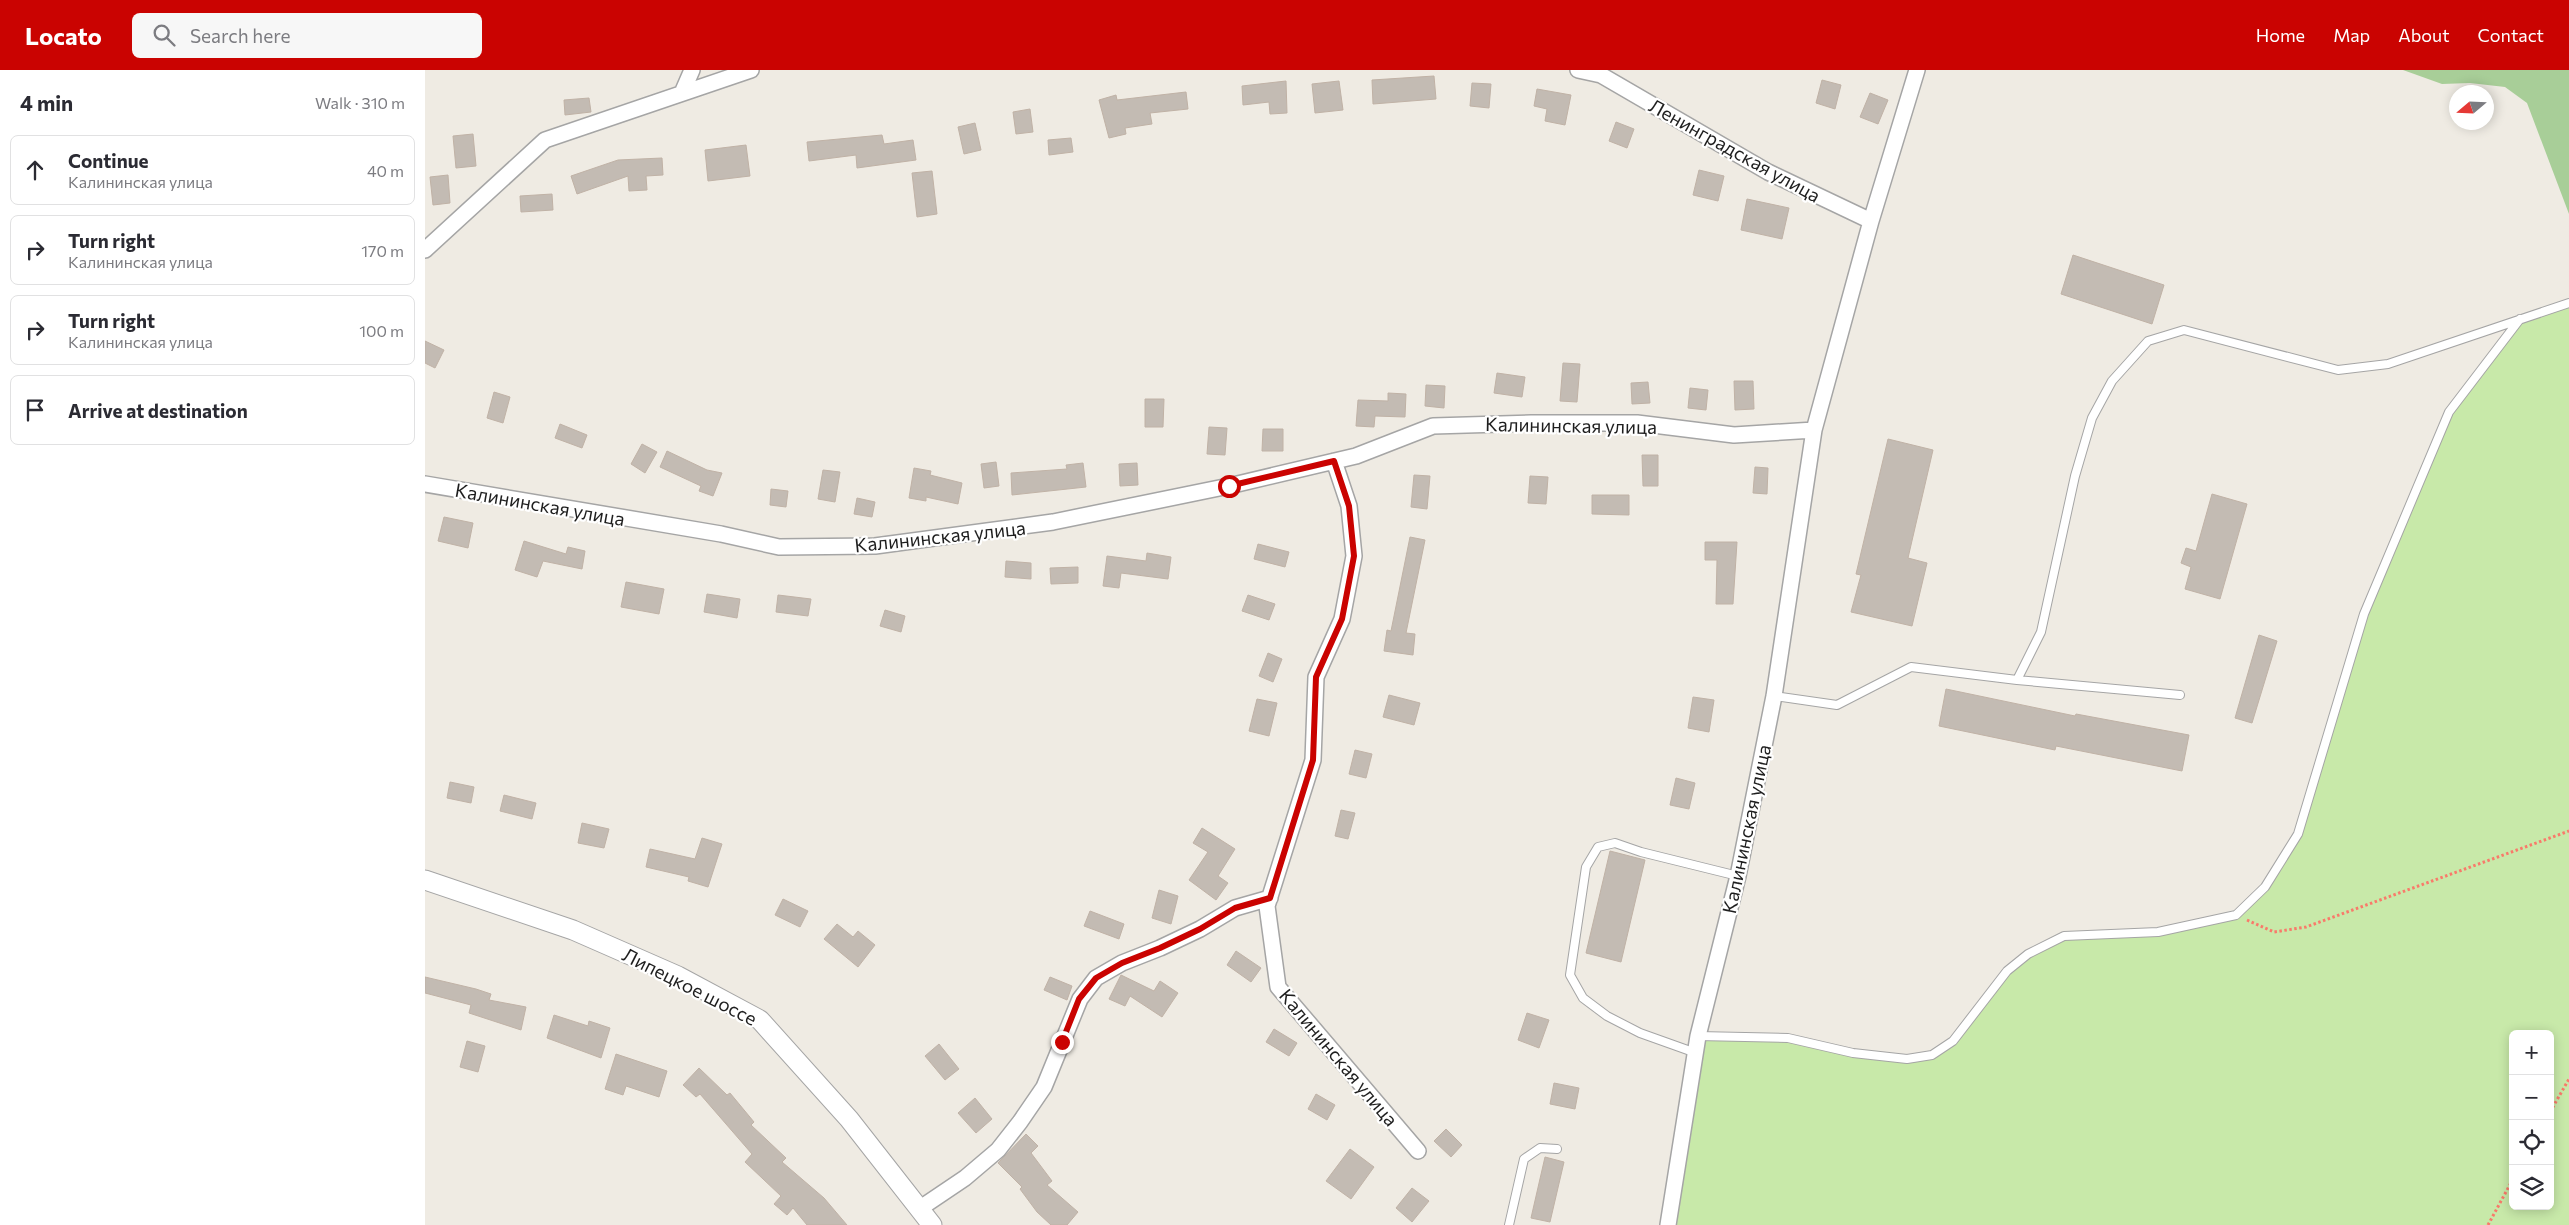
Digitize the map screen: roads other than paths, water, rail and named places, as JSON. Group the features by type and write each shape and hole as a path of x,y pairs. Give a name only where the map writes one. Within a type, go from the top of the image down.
{"street":[{"path":"682,93 692,70"},
{"path":"425,250 545,140 751,70"},
{"name":"Ленинградская улица","path":"1578,70 1601,72 1768,172 1871,221"},
{"name":"Калининская улица","path":"1668,1225 1697,1036 1738,876 1774,696 1814,430 1871,221 1917,70"},
{"name":"Калининская улица","path":"425,484 721,534 779,547 875,546 1053,522 1356,456 1433,426 1531,422 1637,423 1734,435 1814,430"},
{"name":"Калининская улица","path":"1334,461 1349,506 1354,556 1342,619 1316,677 1313,760 1267,906 1278,987 1418,1151"},
{"name":"Липецкое шоссе","path":"425,880 573,930 678,976 760,1020 849,1119 932,1225"},
{"path":"919,1209 965,1178 998,1150 1020,1122 1044,1087 1079,999 1096,978 1122,963 1200,929 1235,908 1270,898"}],"lane":[{"path":"2017,680 2041,632 2075,476 2091,418 2112,381 2148,341 2184,330 2338,370 2388,364 2569,303"},
{"path":"1697,1036 1788,1038 1853,1054 1907,1059 1933,1055 1953,1042 2007,971 2028,954 2064,936 2159,932 2236,916 2265,886 2298,834 2364,614 2449,412 2521,319"},
{"path":"1774,696 1837,705 1911,668 2180,695"},
{"path":"1696,1052 1640,1033 1607,1016 1583,998 1570,975 1586,867 1598,847 1615,843 1641,852 1738,876"},
{"path":"1509,1225 1524,1159 1540,1148 1557,1149"}]}
